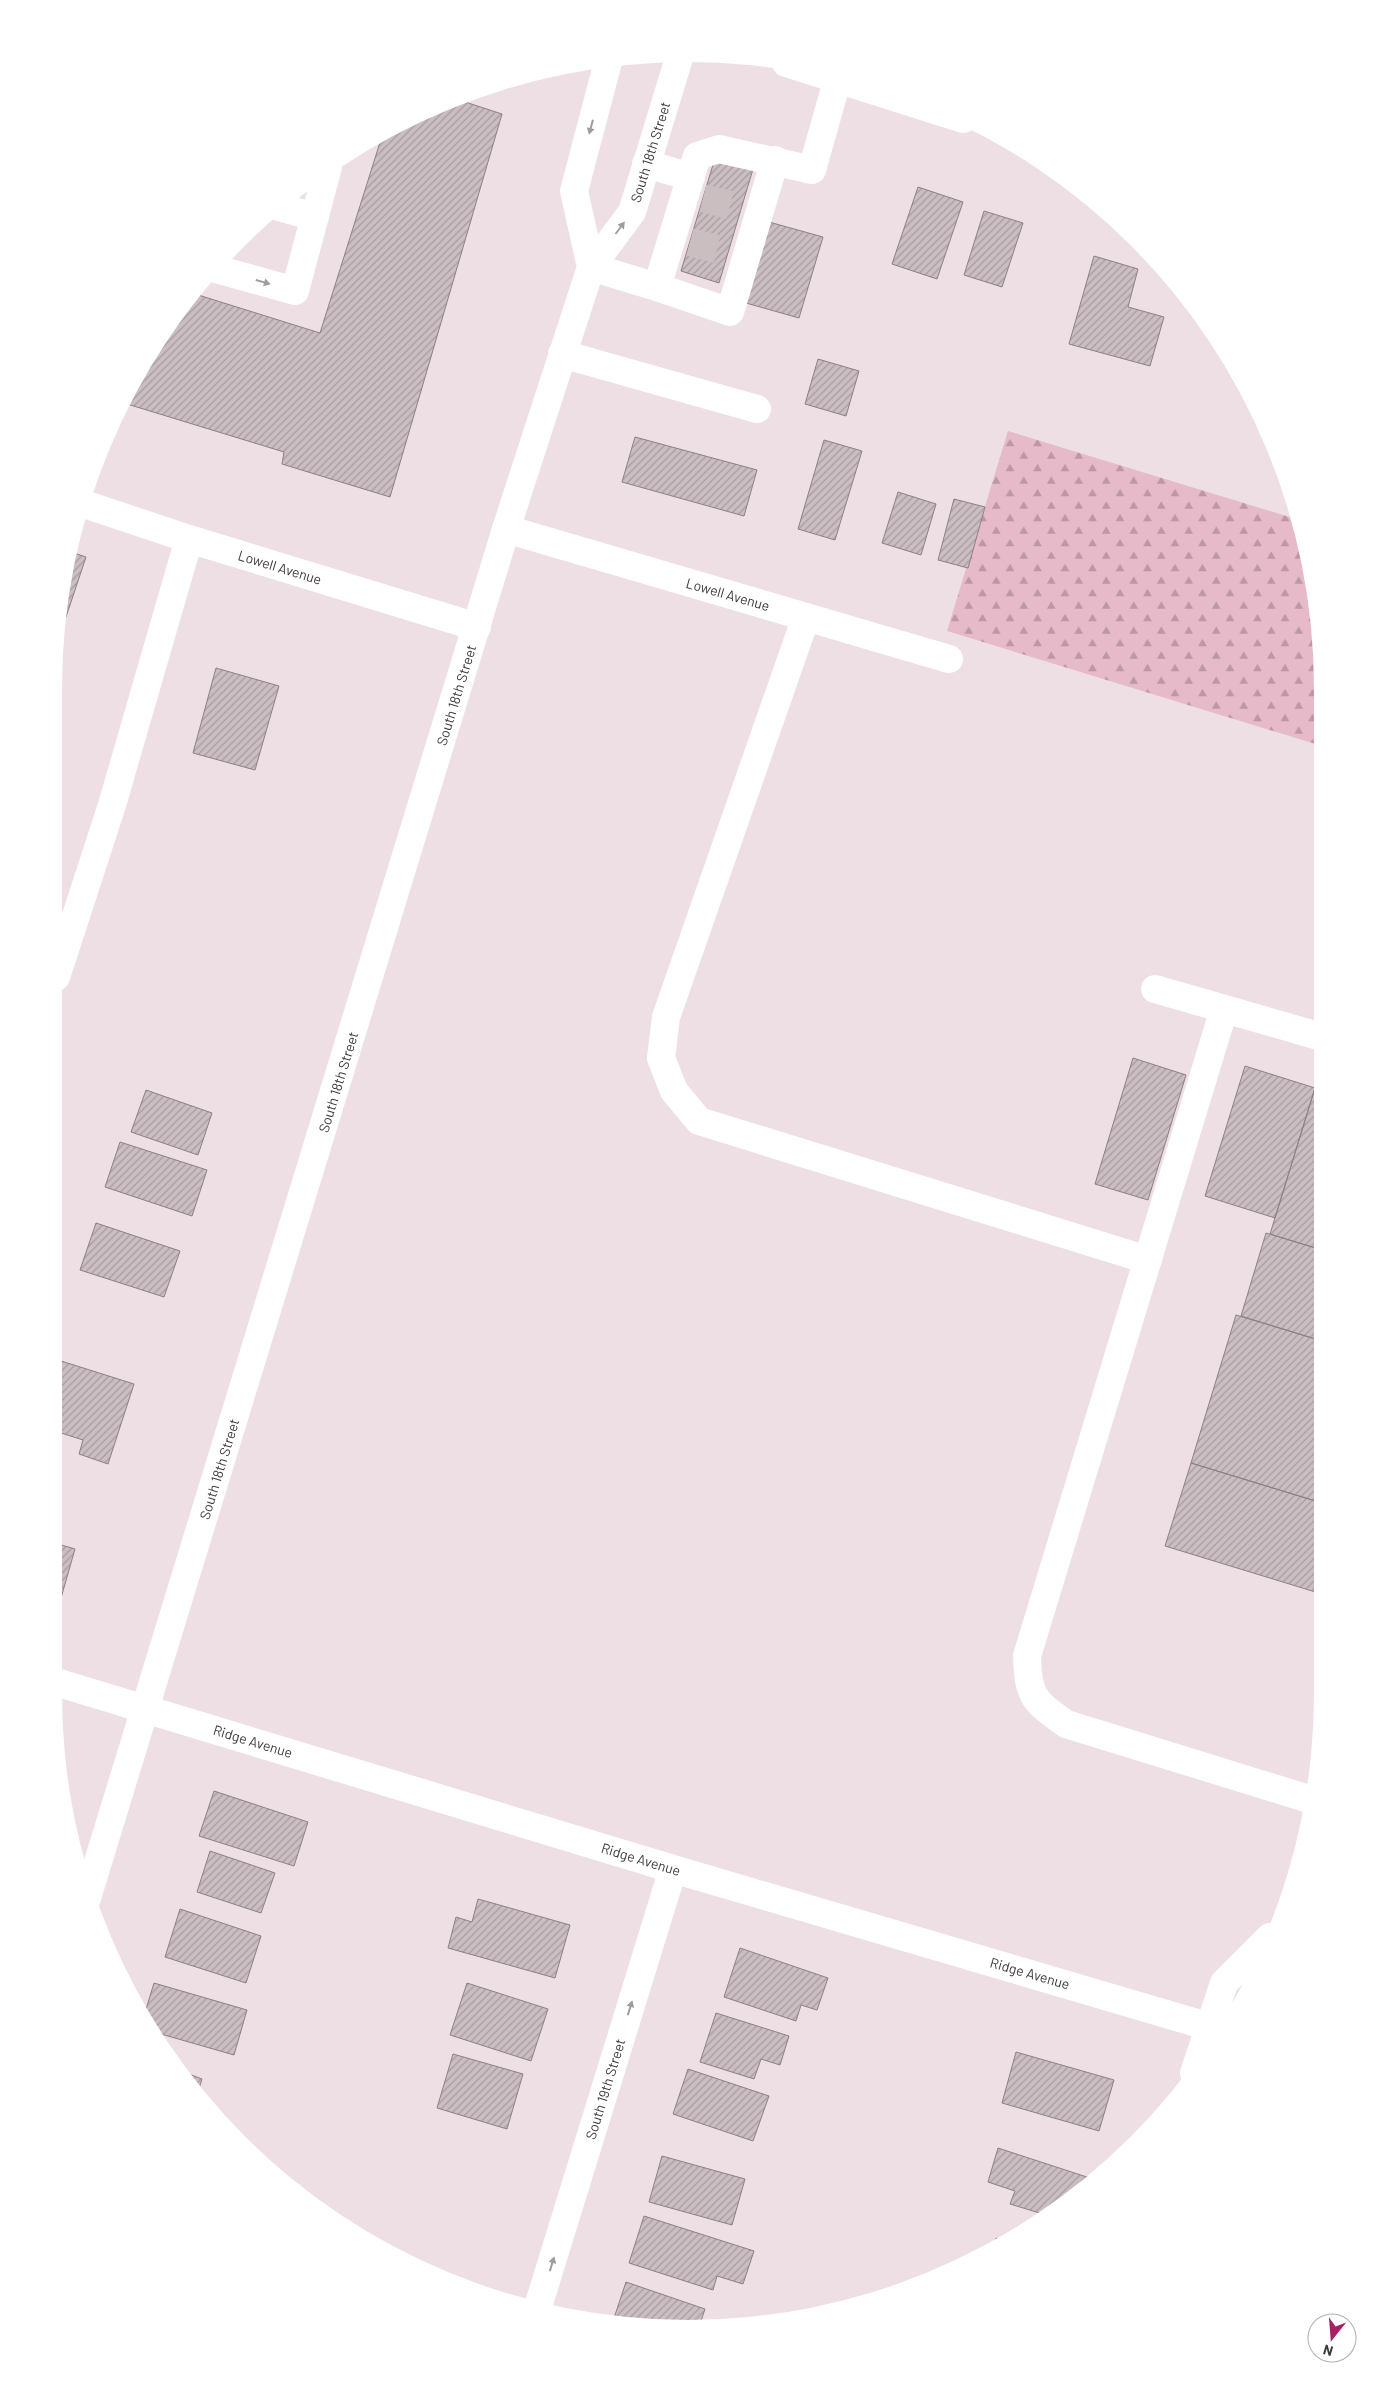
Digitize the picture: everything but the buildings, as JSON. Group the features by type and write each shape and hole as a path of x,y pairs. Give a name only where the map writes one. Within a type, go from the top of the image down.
{"street":[{"name":"South 18th Street","path":"92,1882 506,529 562,354 591,266 632,212 677,63"},
{"path":"606,68 574,191 591,266 730,312 737,255 749,211 774,160"},
{"path":"657,287 681,240 693,189 696,156 719,148 812,170 837,81 888,95"},
{"path":"646,164 693,189"},
{"path":"223,271 295,291 325,179"},
{"path":"287,209 315,217"},
{"path":"562,354 757,409"},
{"name":"Lowell Avenue","path":"90,506 189,539 477,627"},
{"name":"Lowell Avenue","path":"506,529 949,659"},
{"path":"63,956 112,805 189,539"},
{"path":"806,617 666,1017 661,1058 674,1091 699,1120 1148,1260"},
{"path":"1155,989 1314,1034"},
{"path":"1224,1009 1027,1656 1028,1683 1038,1704 1066,1724 1305,1798"},
{"name":"Ridge Avenue","path":"63,1684 674,1868 1216,2028"},
{"name":"South 19th Street","path":"539,2302 674,1868"},
{"path":"1210,2041 1216,2028 1224,1983 1262,1945"}],"green space":[{"path":"1008,431 1290,517 1302,566 1309,607 1313,648 1314,744 947,631"}],"tunnel":[{"path":"703,198 741,208"},
{"path":"690,242 728,252"}]}
